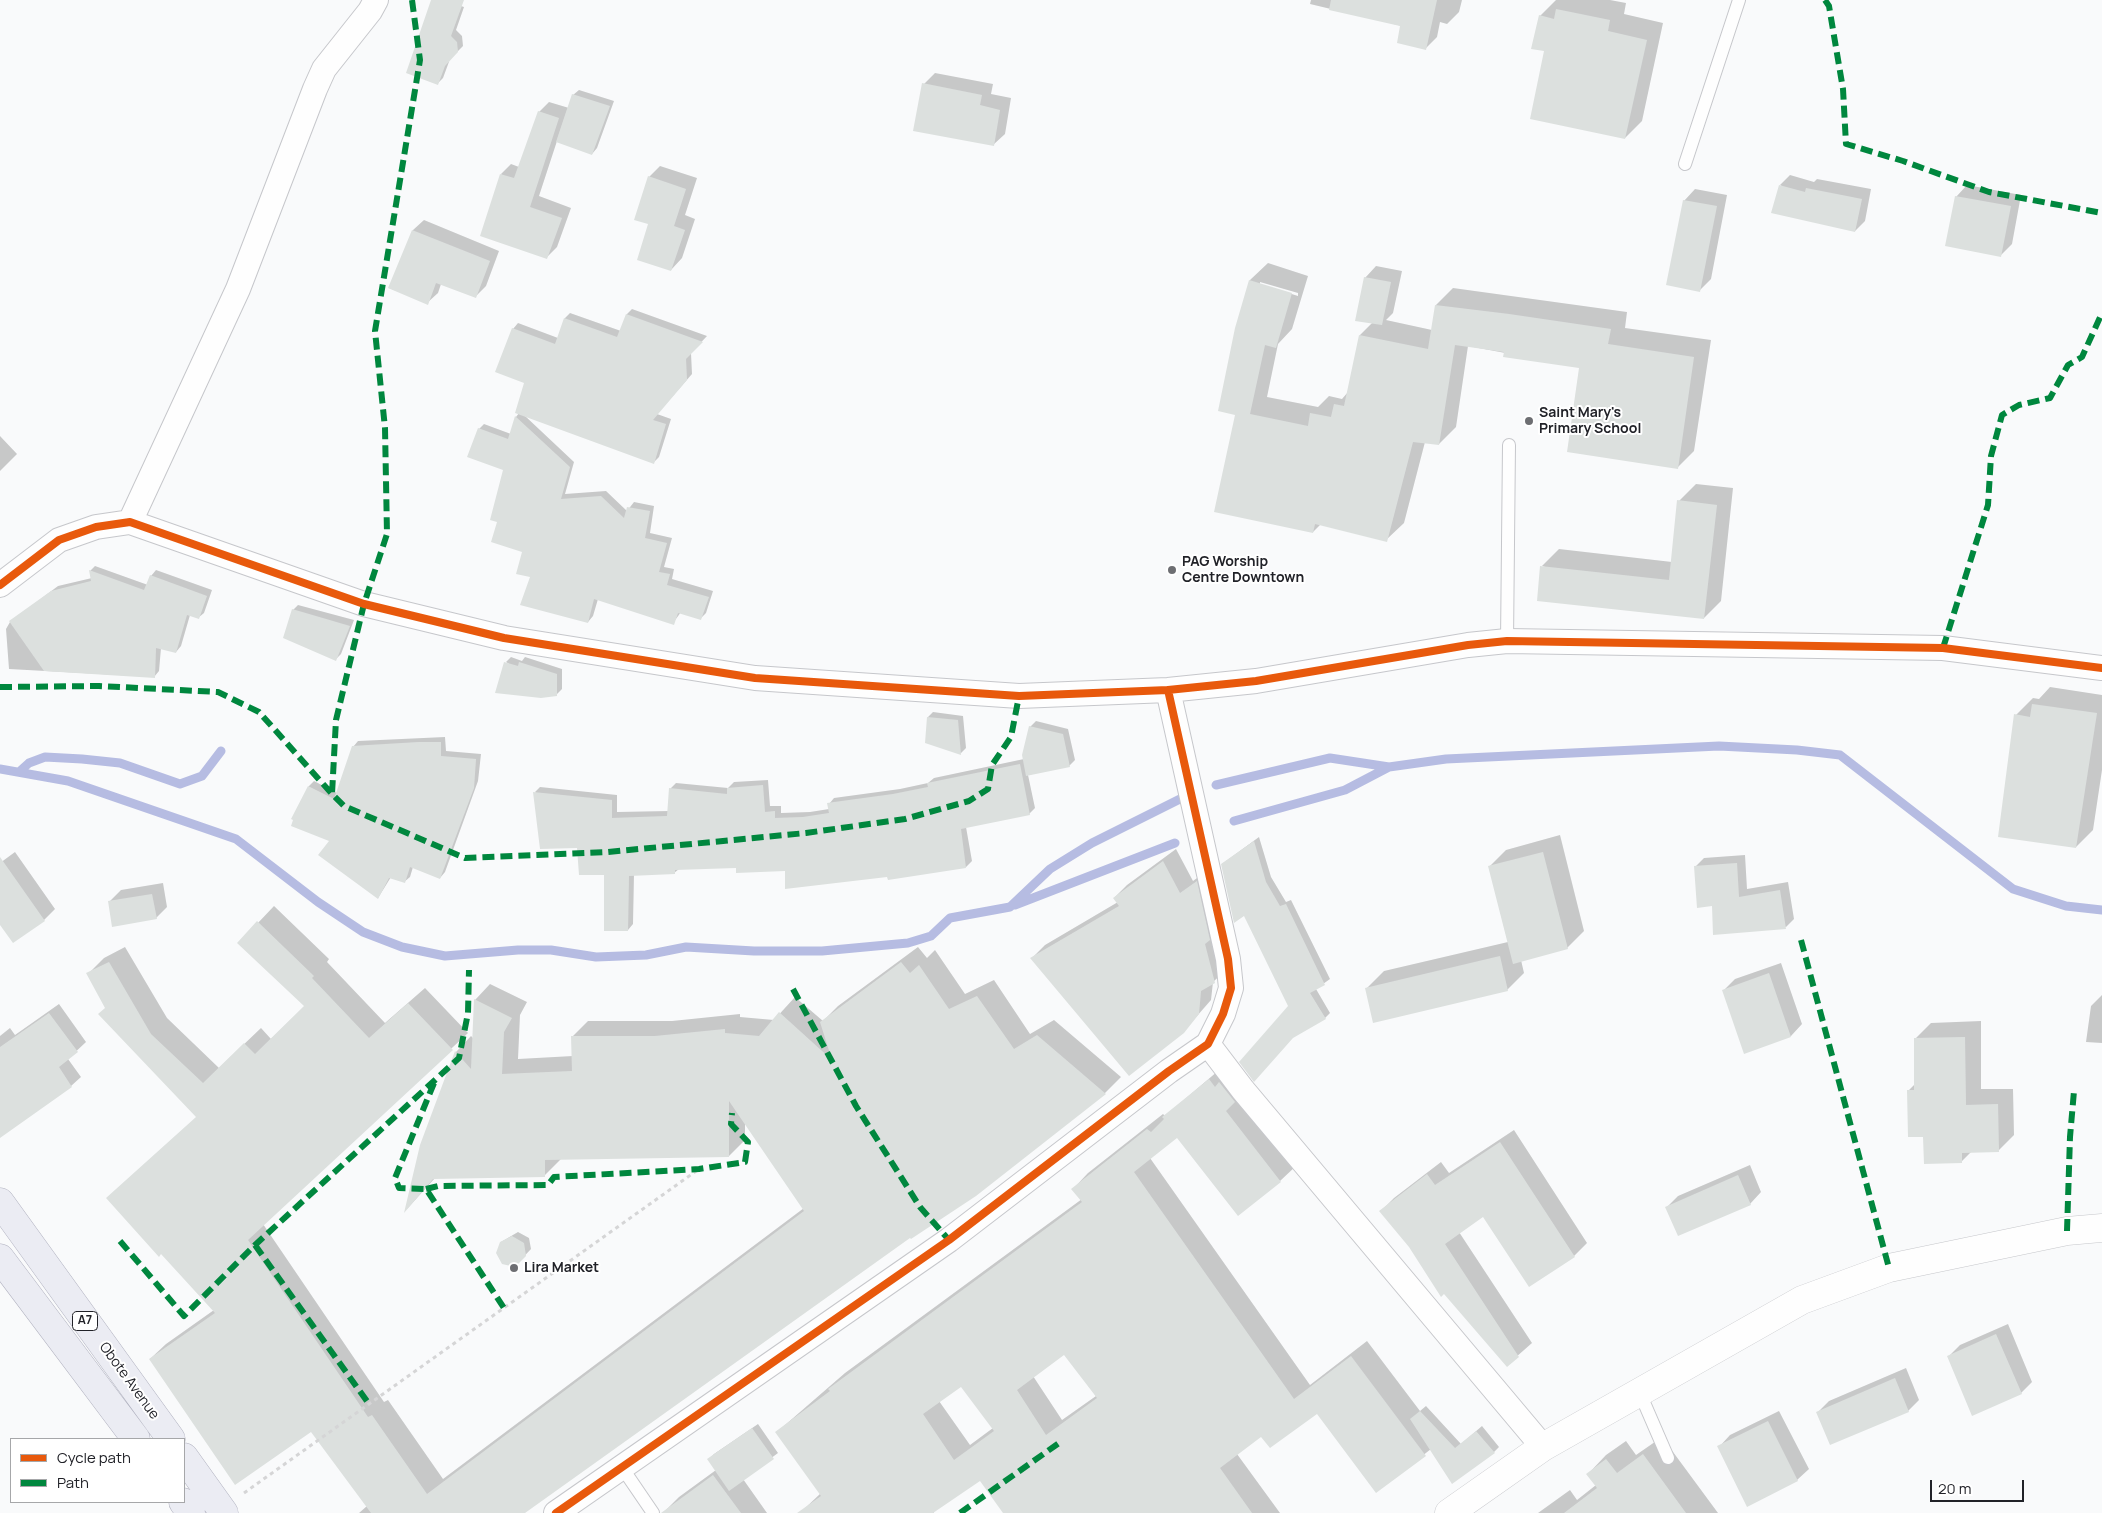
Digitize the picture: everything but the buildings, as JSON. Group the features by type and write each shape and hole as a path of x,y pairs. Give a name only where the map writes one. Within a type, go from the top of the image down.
{"main road":[{"name":"Obote Avenue","path":"0,1202 170,1438"},
{"name":"Obote Avenue","path":"0,1258 135,1438"},
{"path":"185,1458 223,1511"},
{"path":"183,1503 191,1513"}],"street":[{"path":"130,522 238,288 324,69 370,11 376,0"},
{"path":"0,585 59,540 96,527 130,522 364,604 504,638 755,678 1018,696 1168,690 1256,681 1468,644 1507,641 1943,648 2102,668"},
{"path":"556,1513 621,1466 949,1240 1169,1071 1208,1044 1223,1014 1231,988 1228,959 1168,690"},
{"path":"1208,1044 1243,1090 1542,1447"},
{"path":"1449,1513 1542,1447 1802,1300 1889,1268 2067,1231 2102,1228"}],"lane":[{"path":"1685,164 1739,0"},
{"path":"1507,641 1509,445"},
{"path":"1639,1391 1668,1458"},
{"path":"621,1466 652,1513"}],"path":[{"path":"223,1511 698,1169"}],"waterway":[{"path":"1216,785 1330,758 1389,767 1446,759 1719,746 1797,750 1840,755 2013,889 2066,906 2102,910"},
{"path":"19,772 29,763 45,757 82,759 120,763 180,784 202,776 221,751"},
{"path":"1234,821 1345,790 1389,767"},
{"path":"0,769 68,781 236,839 318,902 363,932 402,947 445,956 518,950 551,950 596,957 646,955 686,947 754,951 822,951 908,943 931,936 950,918 1010,907 1050,869 1092,843 1184,797"},
{"path":"1015,905 1175,843"}],"marked path":[{"path":"412,0 420,60 375,331 385,428 387,534 364,604 336,720 332,794 344,806 465,858 608,852 806,833 905,819 969,801 988,789 992,765 1011,737 1019,696"},
{"path":"1825,0 1829,6 1843,89 1846,144 1903,161 1989,192 2102,213"},
{"path":"1943,648 1988,505 1991,456 2002,415 2019,405 2050,398 2068,365 2082,357 2102,313"},
{"path":"0,687 99,686 218,692 259,712 332,794"},
{"path":"1801,940 1889,1268"},
{"path":"120,1241 184,1316 255,1245 459,1058 468,1013 469,970"},
{"path":"793,989 856,1106 920,1207 949,1240"},
{"path":"434,1083 395,1178 399,1188 426,1189 504,1308"},
{"path":"2067,1231 2070,1137 2074,1091"},
{"path":"426,1189 438,1186 548,1185 554,1177 699,1169 745,1162 748,1142 731,1124 732,1113"},
{"path":"255,1245 369,1404"},
{"path":"960,1513 1059,1443"}],"cycle path":[{"path":"0,585 59,540 96,527 130,522 364,604 504,638 755,678 1019,696 1168,690 1256,681 1468,645 1507,641 1943,648 2102,668"},
{"path":"556,1513 949,1240 1169,1071 1208,1044 1223,1014 1231,988 1228,959 1168,690"}],"place":[{"name":"Saint Mary's Primary School","path":"1529,421"},
{"name":"PAG Worship Centre Downtown","path":"1172,570"},
{"name":"Lira Market","path":"514,1268"}]}
